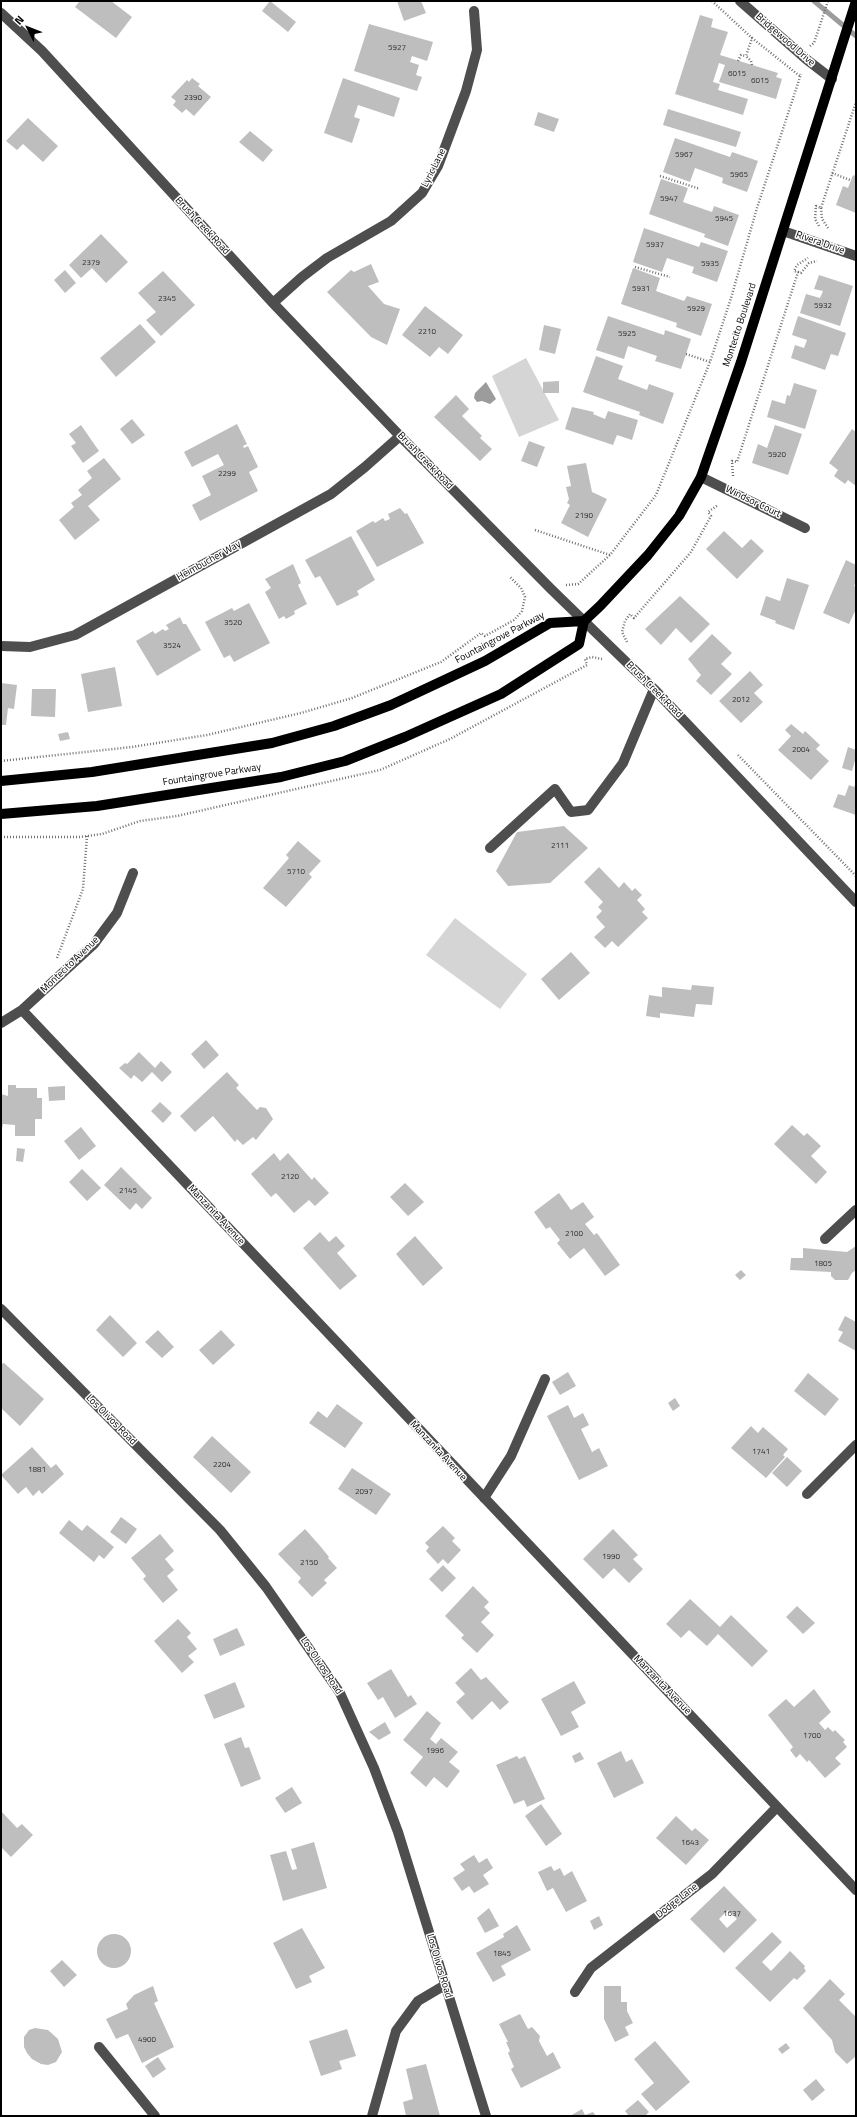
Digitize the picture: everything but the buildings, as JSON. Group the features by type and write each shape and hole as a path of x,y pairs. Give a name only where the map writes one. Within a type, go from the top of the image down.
{"main road":[{"name":"Montecito Boulevard","path":"584,621 648,555 679,516 701,477 783,231 855,3"},
{"name":"Fountaingrove Parkway","path":"1,781 92,772 256,745 334,726 391,705 485,661 550,624 584,621 579,644 501,694 405,737 345,761 281,777 97,806 1,814"}],"street":[{"name":"Bridgewood Drive","path":"740,1 806,59 832,79"},
{"name":"Lyric Lane","path":"273,303 302,277 327,258 391,221 422,193 438,166 466,91 477,50 474,11"},
{"name":"Brush Creek Road","path":"1,13 42,51 273,303 400,436 584,621 654,689 856,902"},
{"name":"Rivera Drive","path":"783,231 856,256"},
{"name":"Heimbucher Way","path":"1,646 30,647 75,635 331,494 365,467 400,436"},
{"name":"Windsor Court","path":"701,477 805,528"},
{"path":"490,848 555,789 571,812 588,810 623,763 654,689"},
{"name":"Montecito Avenue","path":"1,1023 22,1010 94,944 117,913 133,872"},
{"name":"Manzanita Avenue","path":"22,1010 856,1890"},
{"path":"825,1239 856,1210"},
{"name":"Los Olivos Road","path":"1,1309 220,1530 266,1587 340,1692 374,1768 398,1832 486,2116"},
{"path":"484,1498 511,1456 545,1379"},
{"path":"807,1494 856,1445"},
{"name":"Dodge Lane","path":"575,1992 591,1968 712,1874 778,1807"},
{"path":"372,2116 396,2031 418,2001 445,1985"},
{"path":"99,2047 155,2116"}],"path":[{"path":"566,585 578,584 610,554 656,495 710,362 731,298 757,208 801,75 752,38 712,1"},
{"path":"809,46 814,43 828,1"},
{"path":"746,56 752,38"},
{"path":"738,61 741,55 746,56 751,61 752,65"},
{"path":"828,228 822,218 821,208 856,102"},
{"path":"832,173 850,180"},
{"path":"660,176 700,189"},
{"path":"819,226 815,220 816,206 821,208"},
{"path":"798,272 794,271 797,265 808,258"},
{"path":"798,272 801,273 810,263 817,261"},
{"path":"635,267 670,277"},
{"path":"733,476 732,461 738,462 798,272"},
{"path":"686,354 710,362"},
{"path":"623,636 622,628 630,614 634,618 691,552 711,516 708,512 718,505"},
{"path":"536,530 610,554"},
{"path":"1,761 132,747 207,735 302,713 352,698 441,662 481,633 484,636 514,620 522,611 525,597 521,588 510,577"},
{"path":"57,959 83,889 87,836"}],"shaded area":[{"path":"526,358 559,420 519,437 492,376"},
{"path":"486,382 496,399 490,404 482,401 477,402 474,398 475,393"},
{"path":"455,918 527,974 500,1009 426,955"}],"waterway":[{"path":"814,1 856,36"}]}
